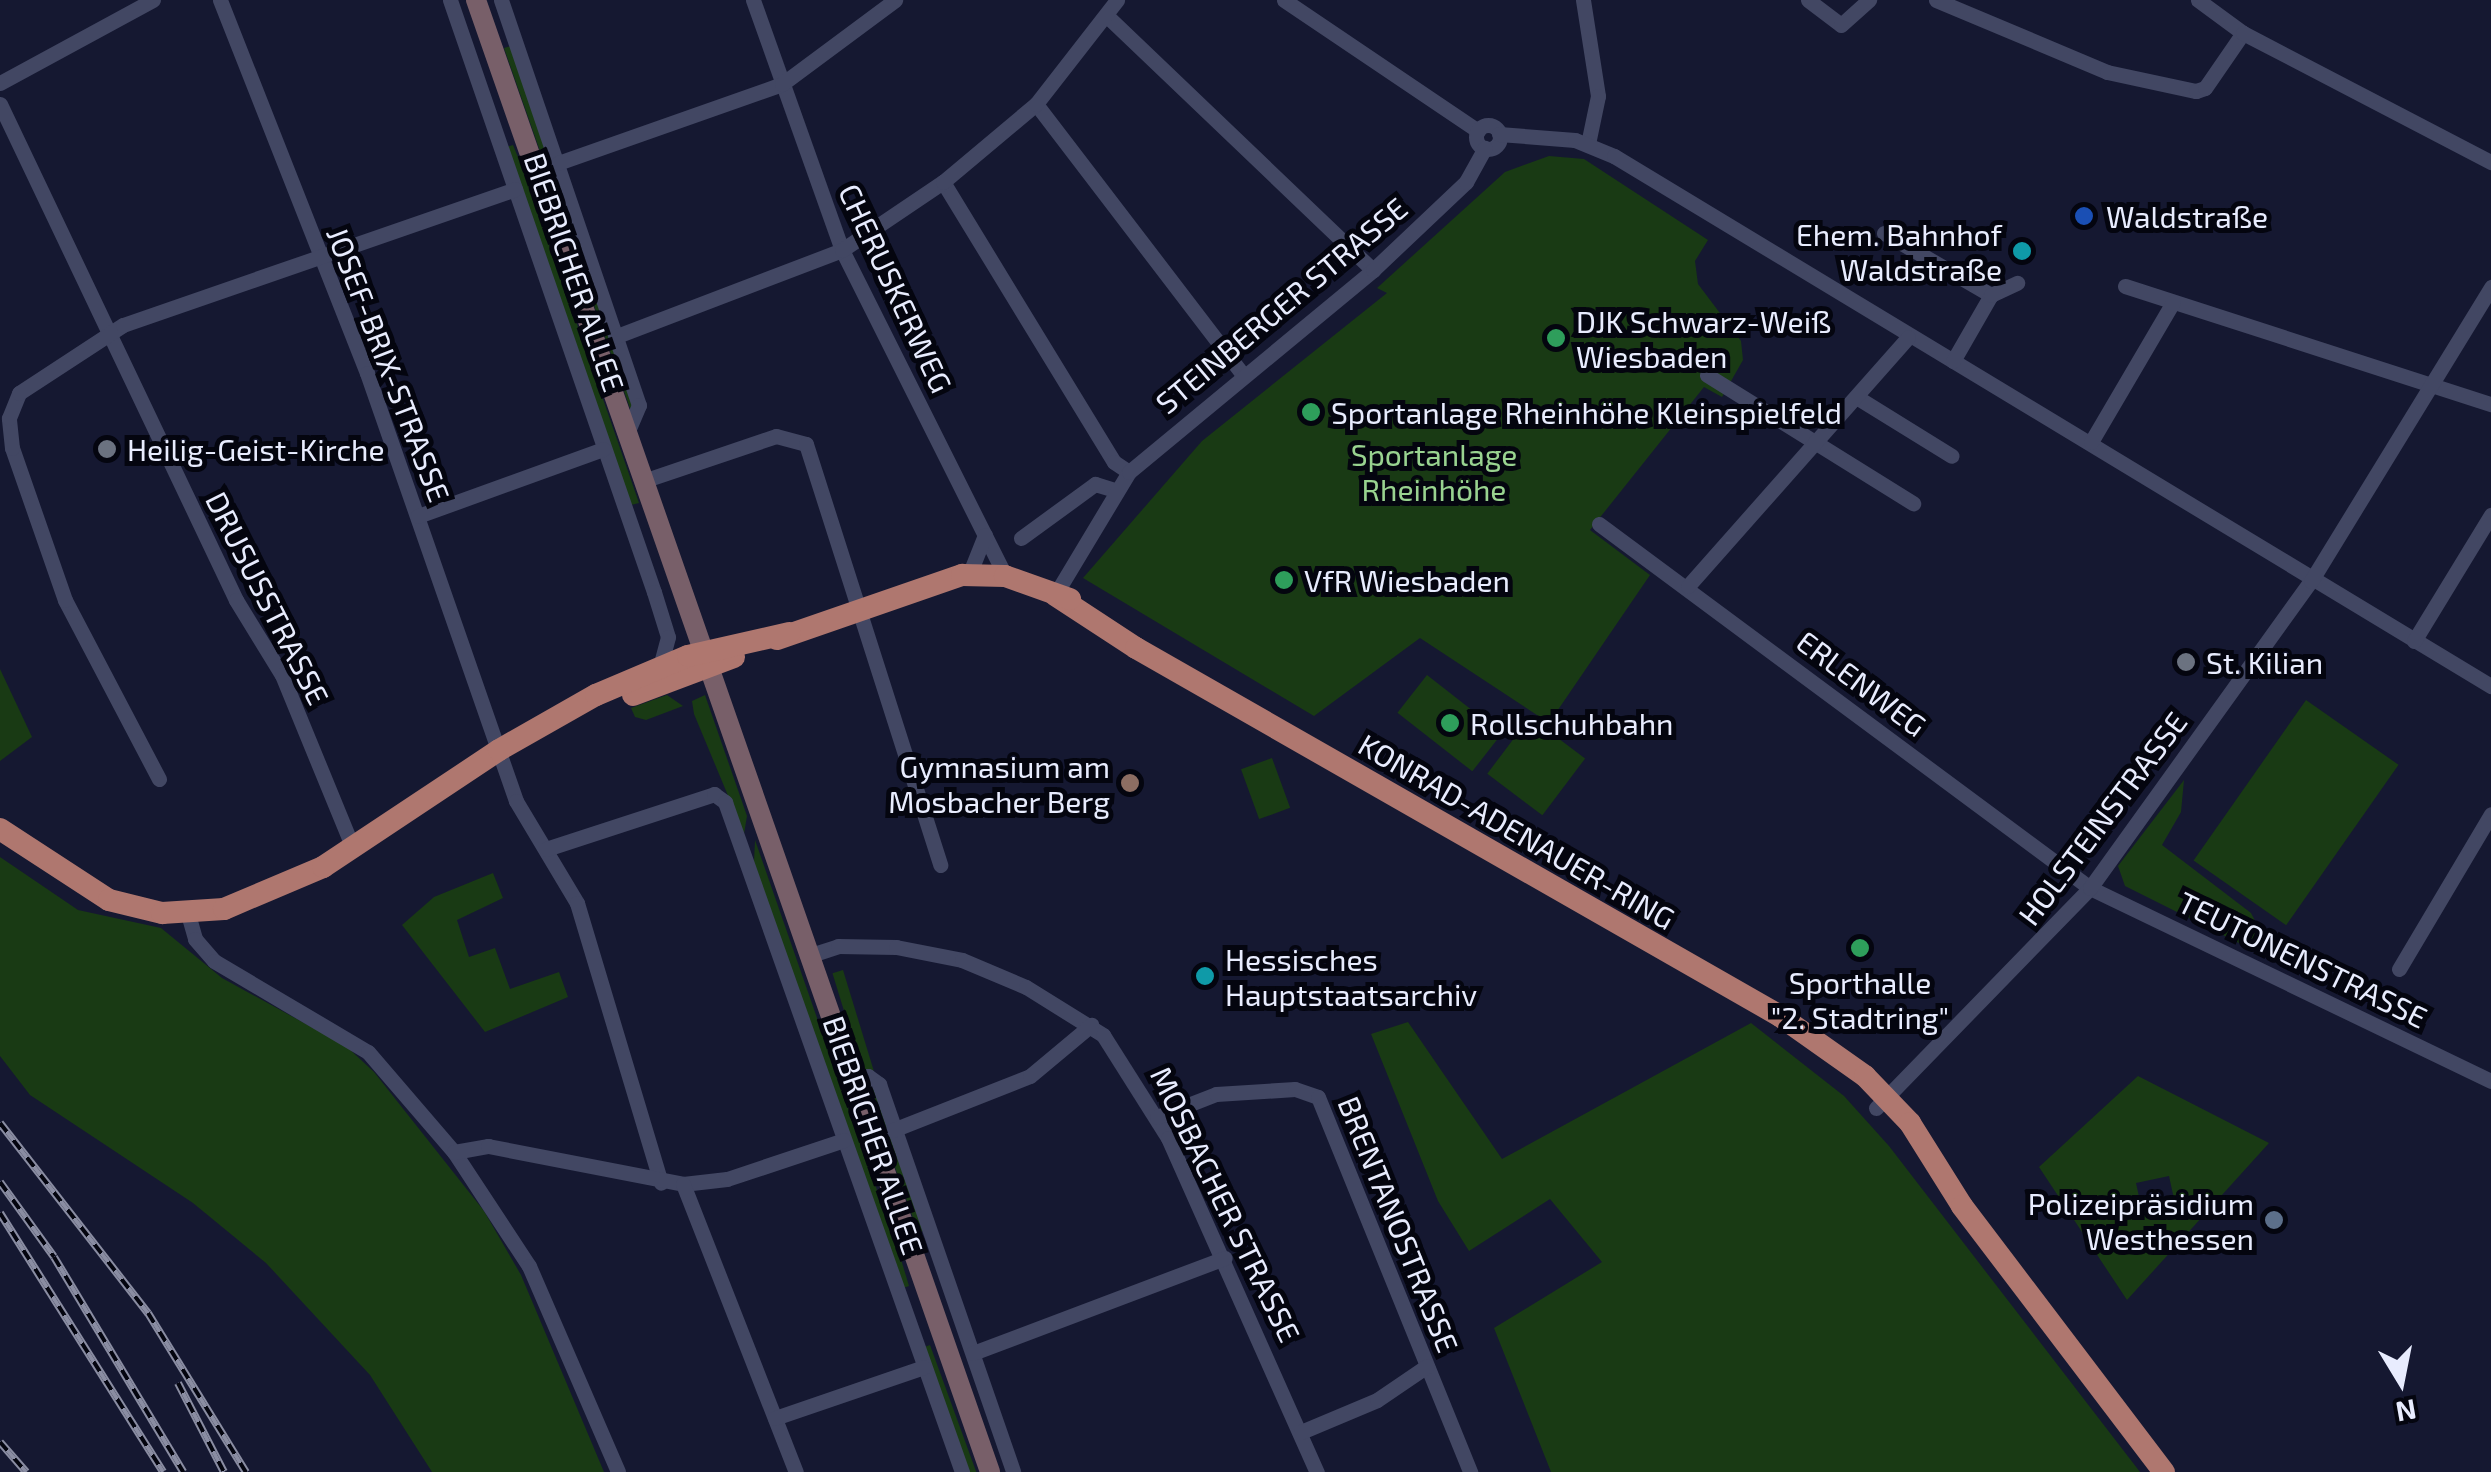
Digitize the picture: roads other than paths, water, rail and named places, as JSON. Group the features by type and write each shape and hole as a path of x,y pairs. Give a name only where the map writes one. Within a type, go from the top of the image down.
{"main road":[{"name":"BIEBRICHER ALLEE","path":"476,0 990,1472"},
{"name":"KONRAD-ADENAUER-RING","path":"708,658 969,574 1005,576 1084,604 1174,666 1780,1016 1830,1052 1928,1148 1962,1206 2164,1472"},
{"path":"508,744 708,658"},
{"path":"0,829 109,900 188,914 261,897 353,848 508,744 660,666 708,658"}],"street":[{"path":"0,83 153,0"},
{"name":"JOSEF-BRIX-STRASSE","path":"220,0 508,744 522,813 577,903 661,1183"},
{"name":"BIEBRICHER ALLEE","path":"450,0 668,637 660,666"},
{"name":"BIEBRICHER ALLEE","path":"501,0 640,412 627,433"},
{"name":"CHERUSKERWEG","path":"753,0 842,250 1005,576"},
{"path":"558,163 782,84 895,0"},
{"path":"617,336 842,250 943,182 1036,104 1116,0"},
{"path":"1284,0 1472,128 1484,155"},
{"path":"1583,0 1598,96 1588,144"},
{"path":"1808,0 1841,25 1869,0"},
{"path":"1936,0 2107,72 2196,91 2206,88 2243,33"},
{"path":"2198,0 2243,33 2491,162"},
{"path":"1107,16 1373,270"},
{"name":"DRUSUSSTRASSE","path":"0,104 236,600 282,675 353,848"},
{"path":"1036,104 1244,376"},
{"path":"1472,128 1490,125 1513,134 1588,144 2091,442 2311,581 2491,686"},
{"name":"STEINBERGER STRASSE","path":"1055,595 1129,472 1373,270 1484,155 1513,134"},
{"path":"943,182 1114,462 1129,472"},
{"path":"158,780 137,728 74,623 8,433 20,393 110,332 515,189"},
{"path":"1884,233 1991,295"},
{"path":"1953,362 1991,295 2017,283"},
{"path":"2126,286 2433,382 2491,404"},
{"name":"HOLSTEINSTRASSE","path":"1882,1103 2090,888 2311,581 2491,287"},
{"path":"2091,442 2172,302"},
{"path":"1688,586 1817,445 1908,337"},
{"path":"1707,375 1913,504"},
{"path":"1858,398 1952,456"},
{"path":"646,480 776,436 797,438 812,453 940,865"},
{"path":"418,516 603,449"},
{"path":"1021,538 1096,484 1115,490"},
{"path":"2414,641 2491,514"},
{"name":"ERLENWEG","path":"1599,524 1688,586 2090,888"},
{"path":"969,574 985,535"},
{"path":"644,562 682,584"},
{"name":"BIEBRICHER ALLEE","path":"546,849 719,796 748,855 962,1472"},
{"path":"2399,969 2491,814"},
{"path":"748,855 762,816"},
{"name":"TEUTONENSTRASSE","path":"2090,888 2491,1080"},
{"path":"188,914 195,939 214,961 368,1052 454,1152 529,1266 618,1472"},
{"name":"MOSBACHER STRASSE","path":"811,955 838,946 885,946 962,960 1091,1025 1122,1056 1157,1117 1224,1258 1301,1432 1310,1470"},
{"path":"893,1130 1030,1076 1091,1025"},
{"name":"BIEBRICHER ALLEE","path":"852,1078 868,1076 878,1084 1013,1472"},
{"name":"BRENTANOSTRASSE","path":"1157,1117 1216,1094 1295,1090 1318,1097 1470,1472"},
{"path":"454,1152 488,1146 661,1183 683,1184 743,1174 844,1140"},
{"path":"683,1184 796,1472"},
{"path":"973,1353 1224,1258"},
{"path":"775,1418 924,1366"},
{"path":"1301,1432 1377,1400 1427,1366"}],"railway":[{"path":"0,1123 148,1313 246,1472"},
{"path":"0,1182 54,1257 183,1472"},
{"path":"0,1213 163,1472"},
{"path":"178,1383 224,1472"},
{"path":"0,1442 26,1472"}],"place":[{"name":"Waldstraße","path":"2084,216"},
{"name":"Ehem. Bahnhof Waldstraße","path":"2022,251"},
{"name":"DJK Schwarz-Weiß Wiesbaden","path":"1556,338"},
{"name":"Sportanlage Rheinhöhe Kleinspielfeld","path":"1311,412"},
{"name":"Heilig-Geist-Kirche","path":"107,449"},
{"name":"VfR Wiesbaden","path":"1284,580"},
{"name":"St. Kilian","path":"2186,662"},
{"name":"Rollschuhbahn","path":"1450,723"},
{"name":"Gymnasium am Mosbacher Berg","path":"1130,783"},
{"name":"Sporthalle \"2. Stadtring\"","path":"1860,948"},
{"name":"Hessisches Hauptstaatsarchiv","path":"1205,976"},
{"name":"Polizeipräsidium Westhessen","path":"2274,1220"}],"park label":[{"name":"Sportanlage Rheinhöhe","path":"1434,471"}]}
